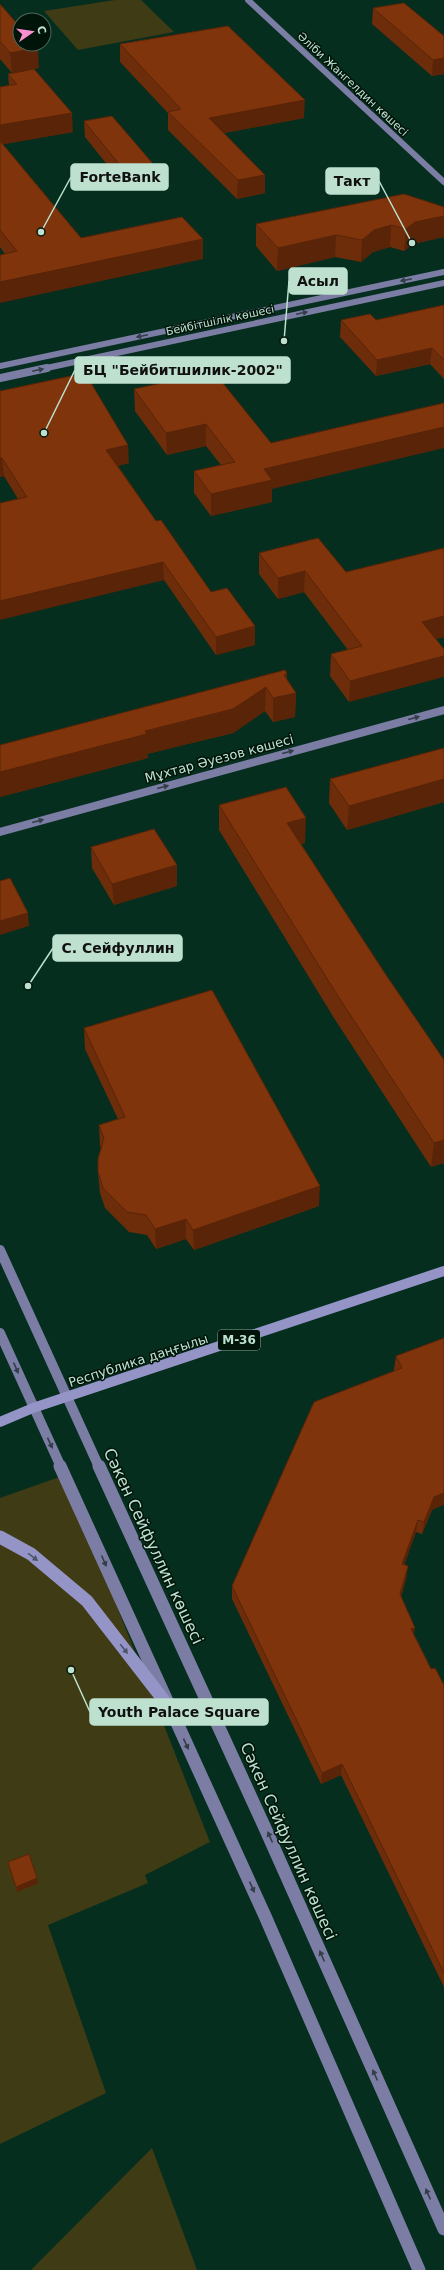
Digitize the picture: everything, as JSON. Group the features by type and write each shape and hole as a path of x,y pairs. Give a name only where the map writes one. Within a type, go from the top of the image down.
{"main road":[{"name":"Әліби Жангелдин көшесі","path":"248,0 444,182"},
{"path":"434,274 444,268"},
{"name":"Бейбітшілік көшесі","path":"0,366 444,272"},
{"name":"Бейбітшілік көшесі","path":"0,378 444,283"},
{"path":"402,292 444,287"},
{"name":"Мұхтар Әуезов көшесі","path":"0,832 444,710"},
{"name":"Сәкен Сейфуллин көшесі","path":"0,1250 265,1828 444,2229"},
{"name":"Республика даңғылы","path":"0,1422 34,1408 444,1271"},
{"path":"0,1333 265,1916 419,2270"},
{"path":"0,1537 31,1554 87,1601 169,1706"}],"shaded area":[{"path":"115,0 141,0 174,32 78,50 52,20 52,12 44,11"},
{"path":"65,1475 210,1842 145,1875 148,1883 48,1925 106,2093 0,2144 0,1498"},
{"path":"152,2148 197,2270 31,2270"}],"building":[{"path":"404,3 444,36 444,58 433,60 373,8"},
{"path":"0,4 12,18 12,52 16,52 10,53 0,41"},
{"path":"228,26 305,100 209,118 265,175 238,180 168,112 181,109 120,44"},
{"path":"34,69 72,113 0,125 0,87 17,84 8,74"},
{"path":"112,116 154,165 124,170 84,121"},
{"path":"0,141 81,238 182,217 203,239 0,282 0,255 17,251 0,230"},
{"path":"404,194 444,207 444,216 415,222 406,229 391,225 374,230 362,240 336,235 278,248 256,224"},
{"path":"444,305 444,360 432,348 377,360 341,320 370,314 376,320"},
{"path":"214,372 271,443 444,403 444,427 264,469 272,480 211,494 194,471 235,462 206,424 166,433 134,389"},
{"path":"85,373 128,445 106,450 156,521 161,520 211,592 227,588 255,626 216,637 163,562 0,601 0,503 27,497 2,458 0,458 0,391"},
{"path":"318,538 346,572 444,548 444,616 422,622 444,649 444,656 350,681 331,654 362,646 305,571 278,578 259,553"},
{"path":"285,670 287,673 284,675 296,693 273,698 266,687 233,709 145,731 147,734 0,772 0,745"},
{"path":"444,748 444,779 349,806 330,779"},
{"path":"286,787 306,818 287,823 386,975 444,1060 444,1140 434,1143 336,993 219,805"},
{"path":"154,829 177,865 112,884 91,847"},
{"path":"10,878 28,913 0,921 0,881"},
{"path":"212,990 320,1186 193,1230 186,1219 155,1229 146,1215 127,1212 103,1188 98,1172 98,1159 104,1138 99,1125 125,1117 84,1028"},
{"path":"444,1338 444,1493 434,1497 424,1522 418,1520 402,1564 408,1566 400,1594 415,1628 411,1629 431,1669 435,1668 444,1685 444,1973 342,1764 322,1773 232,1586 314,1402 402,1368 396,1356"},
{"path":"29,1854 37,1878 16,1887 8,1862"}],"place":[{"name":"ForteBank","path":"41,232"},
{"name":"Такт","path":"412,243"},
{"name":"Асыл","path":"284,341"},
{"name":"БЦ \"Бейбитшилик-2002\"","path":"44,433"},
{"name":"С. Сейфуллин","path":"28,986"},
{"name":"Youth Palace Square","path":"71,1670"}]}
